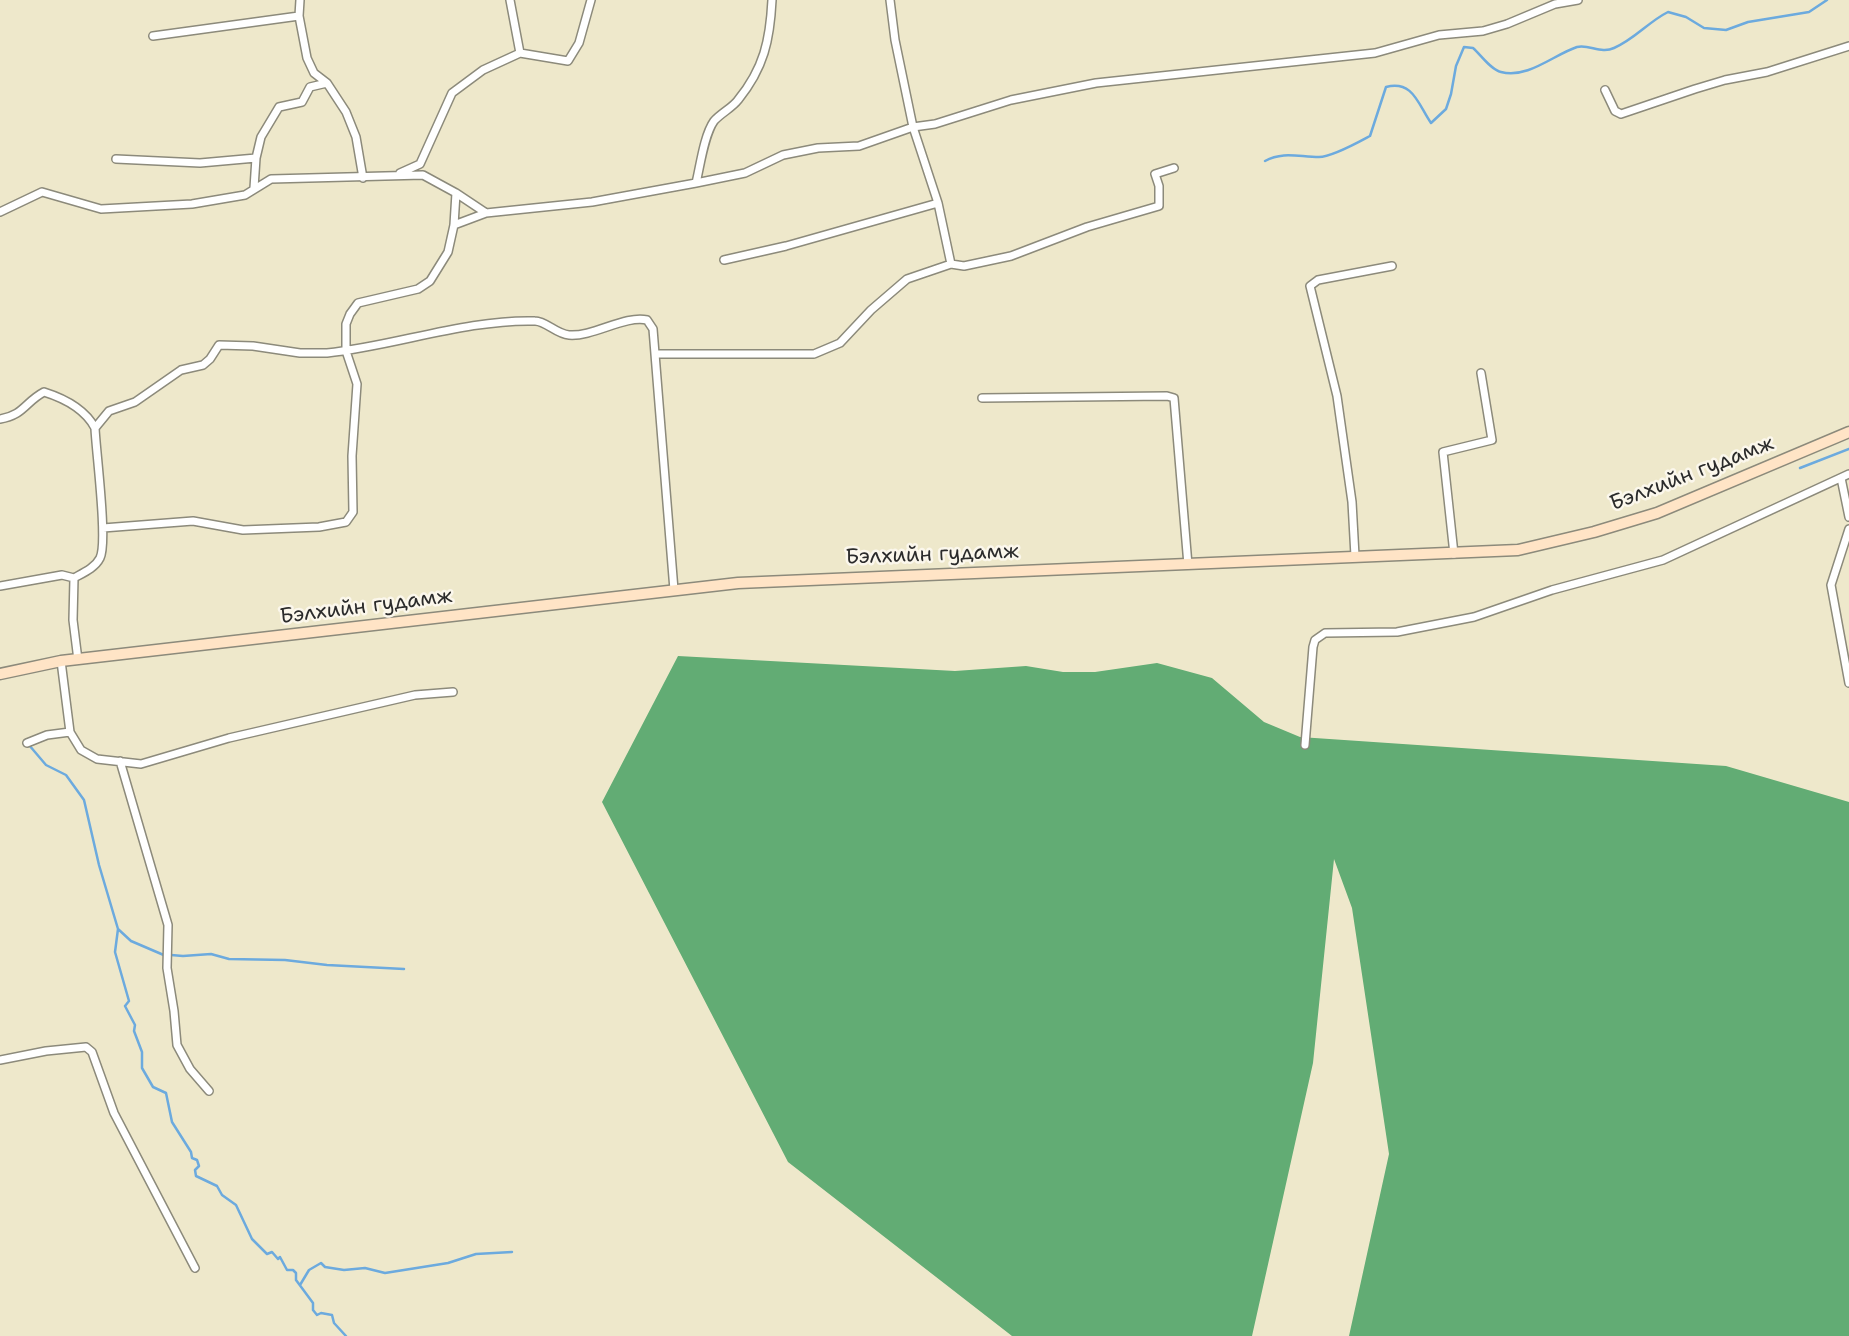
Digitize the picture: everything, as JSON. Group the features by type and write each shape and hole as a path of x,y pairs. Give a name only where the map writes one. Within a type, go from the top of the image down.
{"main road":[{"name":"Бэлхийн гудамж","path":"0,674 61,661 738,583 1518,550 1657,513 1849,432"}],"street":[{"path":"300,0 299,16 307,58 314,73 327,83 346,112 356,137 363,178"},
{"path":"510,0 520,53"},
{"path":"396,175 420,164 452,93 483,69 520,53 568,61 579,43 591,0"},
{"path":"696,183 714,121 738,100 757,74 765,54 772,0"},
{"path":"890,0 895,40 913,127 938,203 951,264"},
{"path":"454,225 486,213 592,202 745,173 783,155 818,148 859,146 913,127 947,121 1011,100 1097,83 1375,52 1439,35 1507,24 1555,4 1578,0"},
{"path":"153,36 299,16"},
{"path":"1605,90 1615,111 1621,114 1705,86 1767,72 1849,46"},
{"path":"254,188 261,137 279,107 302,102 310,87 327,83"},
{"path":"116,159 200,163 256,158"},
{"path":"656,354 814,354 840,343 871,310 907,279 951,264 964,266 1011,256 1087,227 1159,206 1159,187 1154,174 1174,168"},
{"path":"0,212 43,192 101,209 192,204 245,195 271,179 423,175 456,192 486,213"},
{"path":"103,528 193,521 243,530 318,527 346,522 353,512 352,456 357,384 346,351 346,324 354,307 363,301 425,286 448,252 454,225 456,192"},
{"path":"724,260 786,246 938,203"},
{"path":"1355,556 1352,502 1337,396 1310,286 1318,279 1392,266"},
{"path":"94,428 109,411 135,402 181,370 203,365 211,359 219,345 253,346 300,354 346,351 491,323 538,321 569,335 608,328 640,318 647,320 653,329 674,590"},
{"path":"1454,554 1443,452 1492,440 1481,373"},
{"path":"0,419 15,416 23,411 35,396 44,392 61,397 89,417 94,428 103,528 101,556 94,566 74,578 62,575 0,586"},
{"path":"982,398 1174,398 1188,565"},
{"path":"1306,745 1313,647 1315,640 1325,633 1397,632 1474,617 1552,590 1669,558 1849,474"},
{"path":"1841,478 1849,517"},
{"path":"1849,529 1831,585 1849,683"},
{"path":"74,578 73,620 78,660"},
{"path":"61,661 70,732 81,750 97,759 141,764 229,738 415,695 453,692"},
{"path":"27,743 47,735 70,732"},
{"path":"120,761 168,925 167,968 177,1045 190,1069 209,1091"},
{"path":"0,1060 86,1047 92,1052 114,1113 195,1268"}],"green space":[{"path":"678,656 955,671 1026,666 1063,672 1095,672 1157,663 1212,678 1264,722 1300,737 1726,766 1849,802 1849,1336 1349,1336 1389,1154 1352,908 1334,859 1313,1063 1252,1336 1012,1336 788,1162 602,802"}],"waterway":[{"path":"1265,161 1285,155 1331,155 1370,136 1386,87 1403,87 1409,90 1431,123 1446,109 1456,66 1464,47 1473,48 1497,71 1521,72 1577,47 1604,50 1614,48 1668,12 1686,17 1704,28 1726,30 1748,22 1809,12 1827,0"},
{"path":"1800,468 1849,449"},
{"path":"29,745 46,765 66,775 84,800 118,929 115,952 129,1001 125,1006 135,1025 134,1031 142,1052 142,1068 153,1087 166,1093 172,1122 192,1158 197,1160 199,1166 195,1170 196,1176 217,1186 222,1195 236,1205 252,1239 267,1254 272,1252 278,1259 280,1257 287,1270 296,1273 296,1280 313,1303 313,1310 317,1315 332,1315 334,1323 346,1336"},
{"path":"118,929 131,941 166,956"},
{"path":"171,955 211,954 229,959 285,960 404,969"},
{"path":"300,1285 309,1270 321,1263 325,1267 344,1270 365,1268 385,1273 448,1263 476,1254 512,1252"}]}
